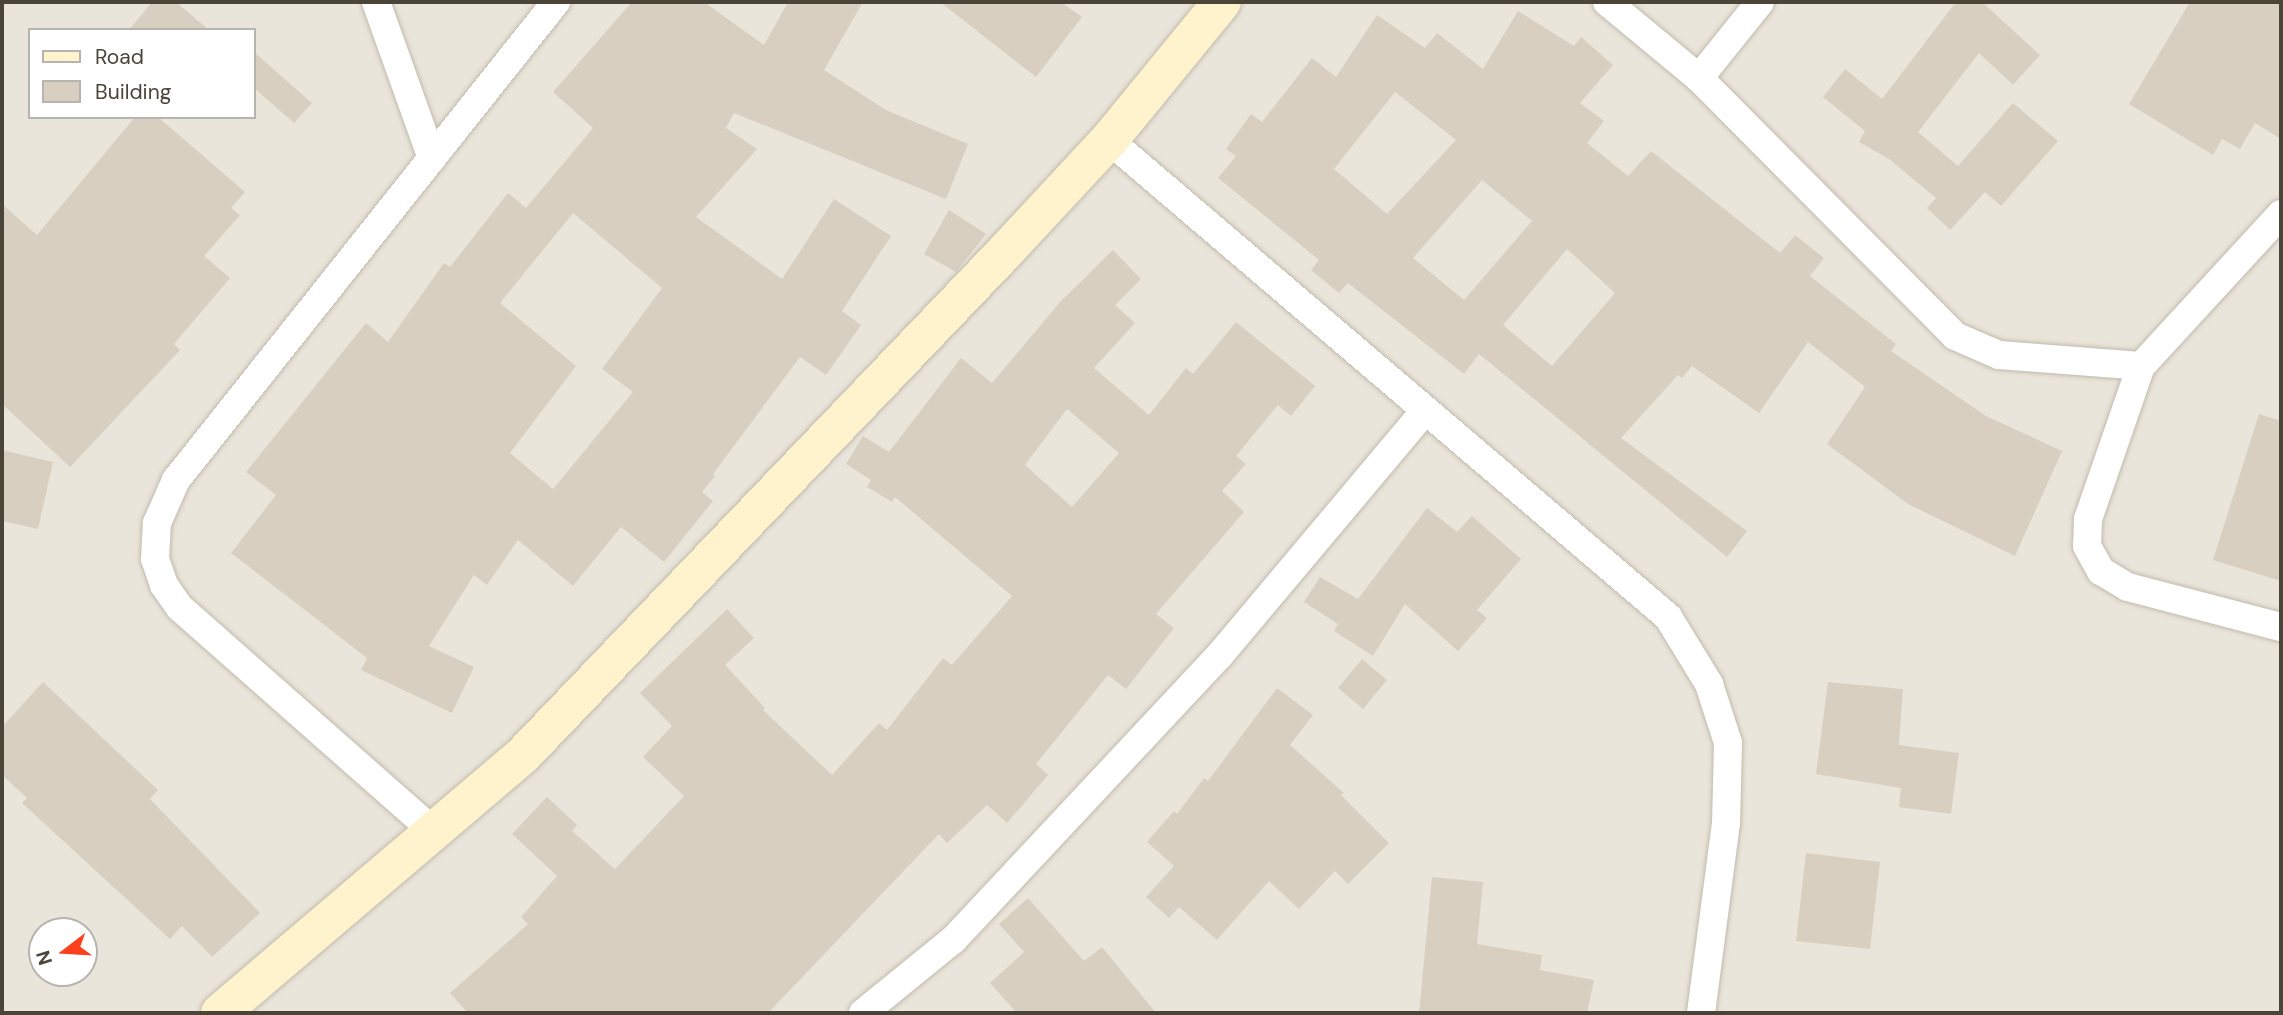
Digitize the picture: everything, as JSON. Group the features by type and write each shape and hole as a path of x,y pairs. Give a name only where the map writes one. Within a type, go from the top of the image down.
{"street":[{"path":"376,2 432,158"},
{"path":"432,830 180,608 164,585 155,559 157,523 176,480 556,2"},
{"path":"220,1013 524,754 1108,139 1222,2"},
{"path":"1607,2 1699,78 1955,335 1999,355 2141,366"},
{"path":"1699,78 1760,2"},
{"path":"1108,139 1424,412 1668,617 1709,684 1728,743 1726,823 1701,1013"},
{"path":"2281,214 2141,366 2088,519 2087,546 2101,571 2127,587 2281,627"},
{"path":"863,1013 954,939 1209,667 1424,412"}],"shaded area":[{"path":"2,2 2281,2 2281,1013 2,1013"}],"building":[{"path":"152,2 176,2 207,28 131,28"},
{"path":"632,2 704,2 764,45 788,2 863,2 824,70 886,110 968,144 946,199 734,113 726,128 757,149 696,217 782,279 834,199 891,236 842,311 861,325 826,375 800,357 713,474 715,476 702,492 713,501 664,562 621,527 573,586 518,540 487,585 474,575 429,646 474,667 452,713 361,670 367,658 231,553 276,495 246,472 366,323 388,342 444,263 450,267 508,193 526,208 593,128 553,92","holes":["573,213 662,288 602,369 633,392 553,489 510,453 576,366 500,303"]},
{"path":"940,2 1061,2 1082,17 1036,77"},
{"path":"1956,2 1982,2 2040,55 2013,85 1979,53 1918,132 1958,166 2013,103 2058,141 2001,206 1985,192 1950,230 1927,208 1936,198 1889,159 1859,142 1865,131 1823,97 1845,69 1882,99"},
{"path":"2190,2 2281,2 2281,139 2255,123 2240,149 2222,139 2213,155 2129,104"},
{"path":"1518,11 1574,46 1581,37 1613,65 1580,103 1604,121 1587,143 1628,176 1651,151 1780,253 1795,235 1824,258 1810,276 1896,344 1891,351 1986,416 2062,451 2015,556 1908,504 1827,444 1865,387 1808,342 1759,413 1692,366 1682,378 1678,375 1621,438 1747,531 1727,557 1479,354 1464,374 1348,283 1339,293 1311,270 1319,260 1218,178 1236,156 1226,149 1251,114 1262,122 1312,58 1336,77 1377,15 1425,48 1437,33 1483,69","holes":["1395,92 1456,140 1387,214 1334,169","1482,180 1532,221 1464,300 1413,258","1567,249 1615,293 1552,366 1503,325"]},
{"path":"256,54 312,103 294,123 256,90"},
{"path":"133,119 160,119 245,192 231,208 240,215 204,256 230,278 174,344 180,350 70,467 2,404 2,204 37,235"},
{"path":"949,210 986,234 956,272 924,254"},
{"path":"1113,250 1141,279 1115,305 1135,323 1094,368 1149,415 1186,368 1193,374 1236,322 1315,386 1291,416 1278,405 1236,456 1246,464 1222,491 1244,512 1156,614 1174,628 1126,689 1108,675 1036,764 1048,775 1007,823 987,805 947,843 939,834 768,1013 468,1013 450,993 528,924 521,917 557,876 512,834 547,797 577,825 572,831 615,869 684,796 643,757 672,726 640,693 727,609 754,638 725,665 765,708 763,710 832,775 879,723 887,730 943,658 952,665 1012,596 895,497 892,502 867,487 871,480 846,464 863,436 889,452 961,358 992,383 1060,302","holes":["1067,409 1119,453 1072,507 1025,465"]},
{"path":"2259,414 2281,421 2281,581 2213,560"},
{"path":"2,450 53,462 38,529 2,521"},
{"path":"1427,508 1457,532 1472,516 1521,559 1477,610 1487,618 1458,651 1405,604 1373,656 1334,631 1338,624 1304,602 1320,577 1358,599"},
{"path":"1362,659 1387,680 1363,709 1338,688"},
{"path":"43,682 158,790 150,799 260,913 212,957 182,926 170,939 22,803 27,798 2,775 2,727"},
{"path":"1828,682 1903,689 1899,745 1959,753 1951,814 1899,807 1901,788 1816,774"},
{"path":"1277,688 1313,715 1290,745 1344,793 1341,795 1389,843 1348,884 1335,871 1299,909 1269,881 1217,940 1179,907 1169,918 1146,897 1174,866 1147,842 1174,811 1177,814 1204,778 1208,781"},
{"path":"1806,853 1880,862 1870,949 1796,941"},
{"path":"1432,877 1483,882 1477,944 1542,955 1540,970 1594,980 1587,1013 1419,1013"},
{"path":"1028,898 1084,961 1102,947 1156,1013 1017,1013 990,983 1024,952 999,924"}]}
